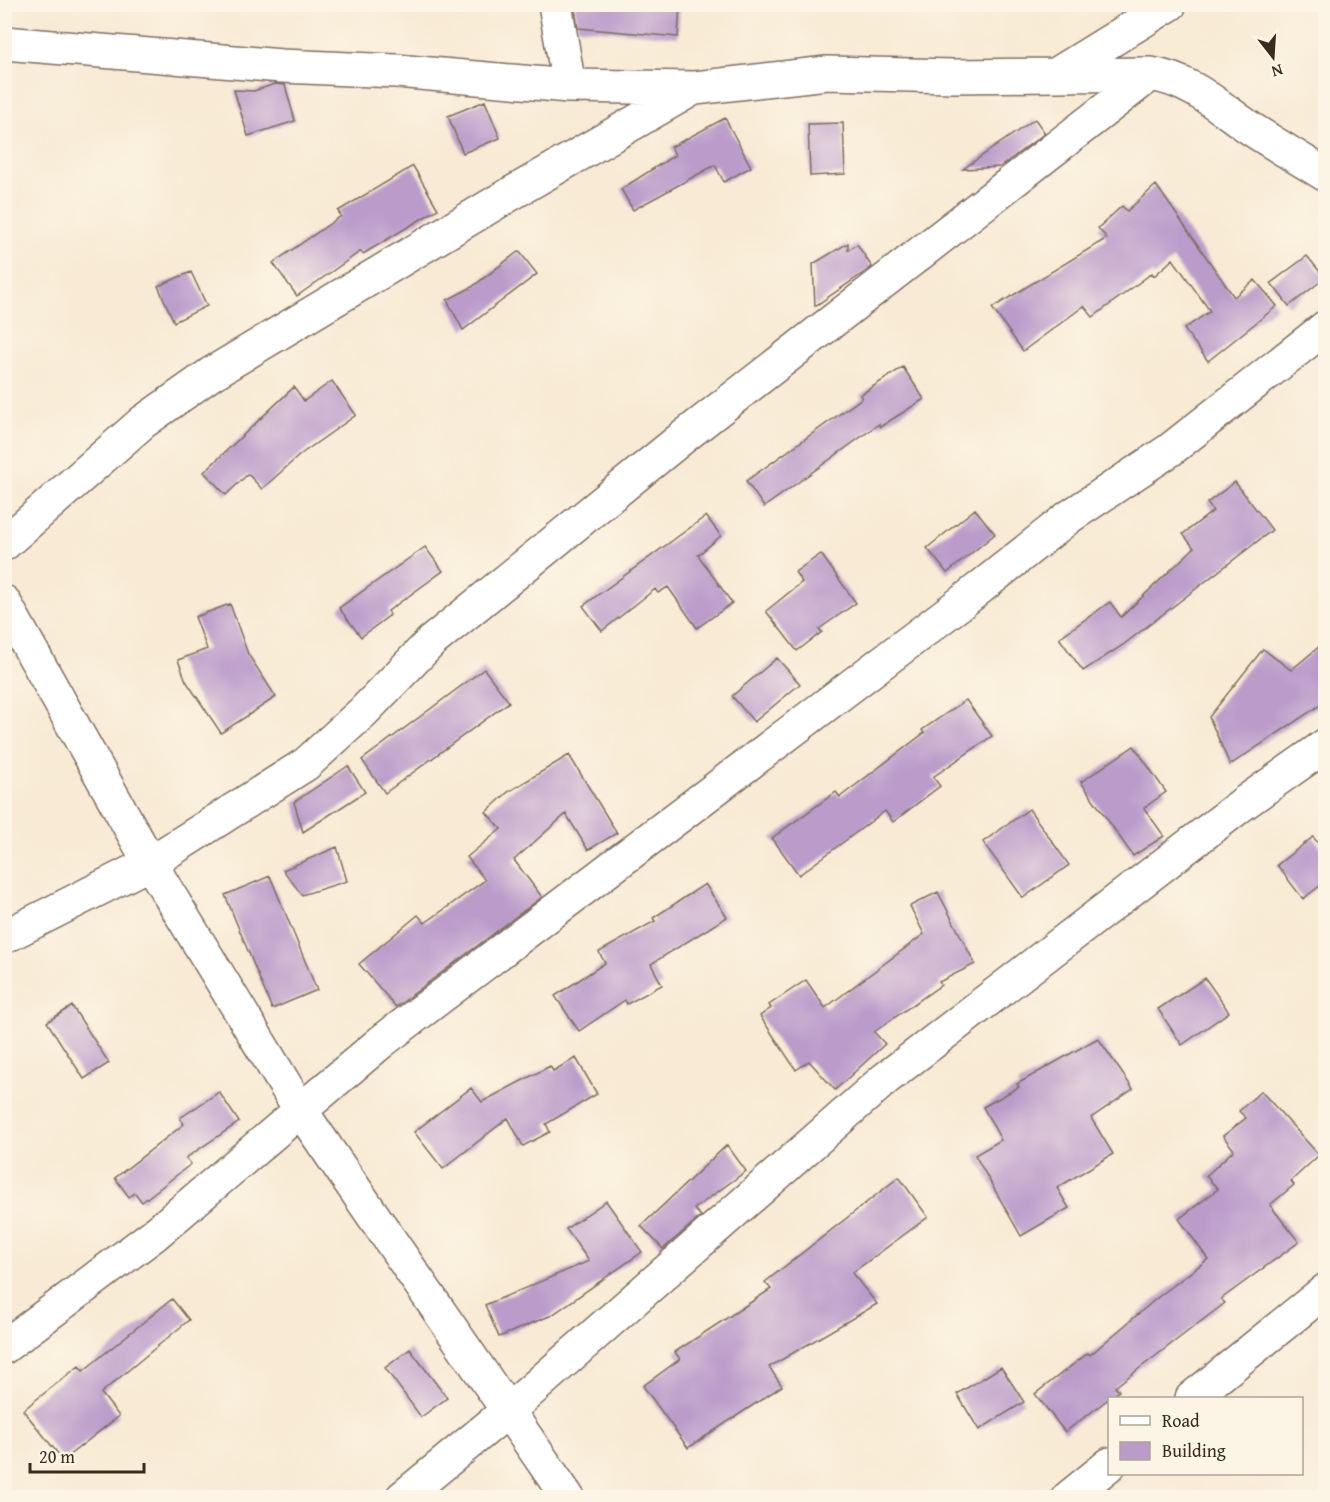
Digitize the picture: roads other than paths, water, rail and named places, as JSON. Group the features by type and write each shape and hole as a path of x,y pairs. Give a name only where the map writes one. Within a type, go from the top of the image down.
{"street":[{"path":"555,4 569,86"},
{"path":"1057,74 1170,4"},
{"path":"4,43 282,66 396,71 569,86 695,88 827,73 1151,74 1174,78 1190,85 1248,127 1326,175"},
{"path":"4,937 150,863 306,764 363,712 431,642 682,438 1151,74"},
{"path":"4,544 143,422 211,374 507,195 695,88"},
{"path":"4,1347 155,1234 381,1042 962,602 1069,517 1170,450 1326,327"},
{"path":"4,602 150,863 301,1111 568,1497"},
{"path":"402,1497 510,1410 885,1079 1244,803 1326,745"},
{"path":"1193,1397 1326,1290"},
{"path":"1068,1497 1108,1466"}]}
